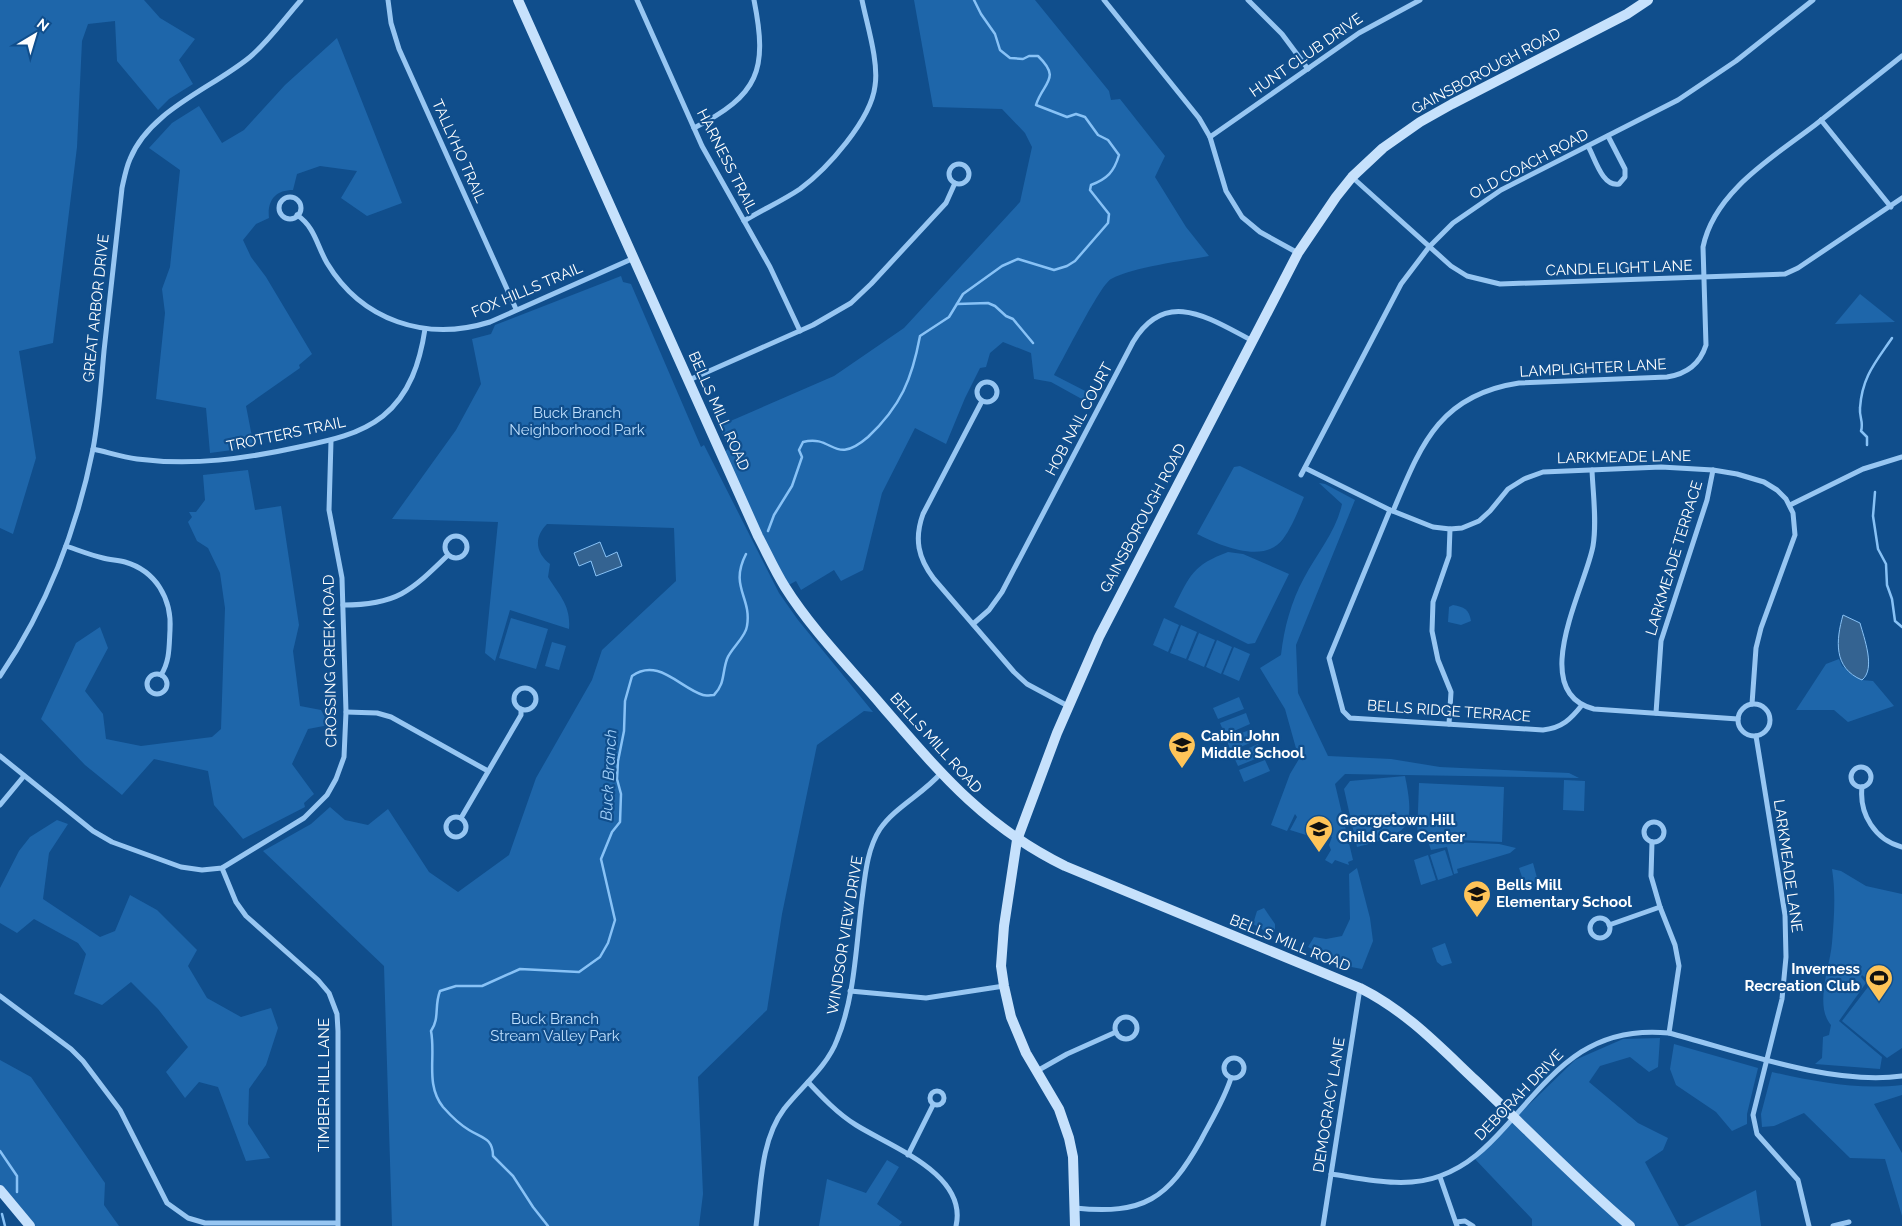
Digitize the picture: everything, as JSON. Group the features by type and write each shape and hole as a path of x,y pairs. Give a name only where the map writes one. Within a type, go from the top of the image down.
{"street":[{"name":"GREAT ARBOR DRIVE","path":"0,676 41,606 66,546 83,491 93,449 122,188 130,158 142,138 158,120 226,76 250,57 271,37 301,0"},
{"name":"TALLYHO TRAIL","path":"388,0 391,23 399,49 516,309"},
{"name":"BELLS MILL ROAD","path":"518,0 758,536 785,588 816,629 941,773 971,804 1017,840 1065,866 1360,988 1397,1010 1419,1026 1630,1226"},
{"name":"HARNESS TRAIL","path":"637,0 716,173 778,284 800,331"},
{"path":"694,128 724,113 739,100 751,83 761,48 754,0"},
{"path":"744,221 791,194 814,177 857,129 869,109 875,86 875,72 862,0"},
{"path":"1104,0 1187,101 1210,137 1226,191 1242,217 1260,232 1298,253"},
{"path":"1248,0 1282,34 1308,69"},
{"name":"HUNT CLUB DRIVE","path":"1210,137 1379,20 1420,0"},
{"name":"GAINSBOROUGH ROAD","path":"1075,1226 1074,1157 1069,1138 1059,1109 1026,1053 1011,1017 1001,966 1004,926 1017,840 1068,706 1112,610 1298,253 1318,221 1352,177 1383,148 1420,122 1627,14 1648,0"},
{"name":"OLD COACH ROAD","path":"1302,475 1388,306 1410,270 1429,247 1453,223 1492,196 1657,112 1717,74 1813,0"},
{"name":"LAMPLIGHTER LANE","path":"1391,511 1426,439 1451,412 1473,398 1496,388 1519,383 1667,378 1691,368 1700,358 1706,345 1705,240 1718,212 1746,178 1902,56"},
{"path":"1822,120 1891,207"},
{"path":"1588,146 1605,179 1611,184 1619,184 1625,177 1625,169 1608,136"},
{"path":"955,164 963,164 969,170 969,178 963,183 956,183 950,178 950,170 955,164"},
{"name":"CANDLELIGHT LANE","path":"1352,177 1451,266 1467,276 1500,284 1704,278 1792,272 1902,198"},
{"path":"689,380 800,331 839,311 862,294 946,203 956,183"},
{"name":"FOX HILLS TRAIL","path":"288,197 298,200 300,210 297,215 291,218 282,215 279,209 282,200 288,197"},
{"name":"FOX HILLS TRAIL","path":"297,215 310,226 326,261 342,283 353,294 382,315 425,329 480,325 634,257"},
{"name":"HOB NAIL COURT","path":"973,624 989,610 1002,592 1133,342 1144,325 1167,312 1188,311 1202,315 1253,341"},
{"name":"TROTTERS TRAIL","path":"93,449 135,459 191,462 254,457 331,441 368,426 384,415 397,402 416,369 425,329"},
{"path":"992,383 996,388 997,395 989,402 982,401 977,396 977,389 981,384 992,383"},
{"path":"982,401 923,514 918,534 919,554 924,566 1027,684 1068,706"},
{"name":"CROSSING CREEK ROAD","path":"0,756 93,831 109,840 181,866 202,870 222,868 304,818 323,799 336,779 344,757 346,712 343,605 340,563 330,522 331,441"},
{"path":"1752,704 1756,648 1760,628 1795,535 1790,505 1863,469 1902,457"},
{"name":"LARKMEADE LANE","path":"1305,468 1391,511 1433,527 1450,529 1462,528 1479,521 1508,489 1533,475 1554,471 1661,467 1713,470 1737,474 1764,482 1777,490 1790,505"},
{"path":"1592,470 1593,547 1564,635 1562,654 1566,688 1582,705 1594,709 1738,719"},
{"name":"LARKMEADE TERRACE","path":"1656,714 1661,641 1664,625 1707,500 1713,470"},
{"name":"BELLS RIDGE TERRACE","path":"1391,511 1330,654 1329,665 1343,711 1350,718 1552,729 1566,723 1582,705"},
{"path":"1449,724 1451,692 1438,660 1432,632 1434,602 1449,556 1450,529"},
{"path":"457,536 464,540 466,550 462,556 455,558 448,555 445,548 450,538 457,536"},
{"path":"66,546 103,559 125,562 140,568 160,586 171,620 168,658 161,675"},
{"path":"343,605 367,605 394,598 420,582 448,555"},
{"path":"528,688 535,695 535,702 531,707 522,709 516,705 515,695 519,690 528,688"},
{"path":"1752,704 1761,706 1770,718 1765,732 1756,736 1743,732 1738,719 1742,709 1752,704"},
{"path":"461,818 521,715 522,709"},
{"path":"346,712 377,713 391,717 488,771"},
{"name":"LARKMEADE LANE","path":"1756,736 1785,915 1786,957 1782,999 1753,1115 1754,1127 1757,1134 1798,1180 1809,1226"},
{"path":"1861,766 1868,768 1871,774 1870,782 1862,787 1855,785 1851,779 1852,772 1861,766"},
{"name":"WINDSOR VIEW DRIVE","path":"756,1226 771,1134 783,1111 829,1056 845,1018 864,878 873,843 890,817 930,786 941,773"},
{"path":"0,805 24,776"},
{"path":"1862,787 1861,797 1864,812 1871,826 1881,837 1902,847"},
{"path":"454,817 461,818 466,826 465,833 457,838 450,836 445,828 447,822 454,817"},
{"path":"1652,842 1651,876 1660,907 1675,946 1679,966 1669,1033"},
{"name":"TIMBER HILL LANE","path":"222,868 236,902 246,916 318,980 329,993 334,1004 338,1031 338,1225"},
{"path":"1609,925 1660,907"},
{"path":"850,991 926,998 1004,986"},
{"name":"DEMOCRACY LANE","path":"1323,1226 1360,988"},
{"path":"0,996 71,1049 94,1074 128,1124 161,1193 176,1212 205,1223 338,1225"},
{"path":"1122,1018 1131,1018 1136,1023 1135,1033 1130,1037 1120,1037 1116,1032 1117,1022 1122,1018"},
{"name":"DEBORAH DRIVE","path":"1331,1174 1404,1182 1440,1177 1474,1158 1563,1065 1589,1047 1609,1037 1626,1033 1646,1031 1669,1033 1833,1075 1863,1078 1902,1076"},
{"path":"1037,1071 1067,1054 1116,1032"},
{"path":"1231,1058 1237,1058 1244,1065 1244,1071 1240,1076 1231,1078 1224,1071 1224,1065 1231,1058"},
{"path":"1076,1208 1100,1211 1126,1209 1150,1201 1168,1189 1188,1164 1225,1097 1231,1078"},
{"path":"808,1082 854,1124 908,1155 941,1177 953,1194 958,1220 956,1226"},
{"path":"908,1155 933,1105"},
{"path":"1440,1177 1456,1224 1465,1221 1473,1226"},
{"path":"0,1190 30,1226"},
{"path":"1832,1226 1850,1222"}],"green space":[{"path":"0,0 144,0 160,18 195,39 179,60 193,84 169,99 158,110 117,61 115,21 88,24 82,41 77,147 53,343 19,351 36,458 13,534 0,528"},
{"path":"914,0 1035,0 1109,91 1111,100 1120,99 1165,156 1155,177 1186,227 1209,256 1132,271 1111,279 1106,284 1054,375 1093,395 1089,403 1051,382 1034,379 1031,353 1003,342 990,353 986,367 980,368 946,444 915,428 882,493 863,570 841,581 834,570 801,590 796,581 785,587 722,454 729,448 719,426 834,376 904,328 1020,202 1032,147 1025,133 1002,109 933,107"},
{"path":"337,38 402,203 367,216 341,198 357,171 320,166 297,174 293,190 277,194 269,206 269,218 256,224 243,240 251,257 266,277 312,354 299,365 300,368 246,406 254,447 210,453 206,408 156,399 165,313 162,289 170,267 180,170 149,148 172,123 199,106 222,143 244,130 285,85"},
{"name":"Buck Branch Stream Valley Park","path":"621,276 623,282 631,284 701,447 704,445 779,593 798,620 873,712 864,711 817,745 782,914 767,1010 698,1077 703,1194 699,1226 392,1226 384,966 263,851 311,824 330,807 345,820 368,825 388,809 429,872 458,892 509,855 536,778 592,680 602,650 676,581 674,528 547,524 538,539 539,549 541,555 550,564 548,577 566,607 569,629 510,610 495,661 485,653 498,522 392,519 456,430 481,384 472,339 491,334 495,325"},
{"path":"1860,294 1895,322 1835,324"},
{"path":"1240,466 1304,497 1283,539 1275,547 1265,551 1253,552 1229,547 1197,534 1234,467"},
{"path":"248,470 255,510 281,506 299,625 293,651 300,706 321,710 329,725 308,729 292,764 314,794 304,803 305,807 243,839 214,805 208,771 154,759 122,795 85,765 41,719 76,643 100,627 108,648 85,691 103,714 106,739 141,746 212,737 221,729 225,608 220,573 208,548 197,541 188,522 192,517 189,512 196,512 205,500 203,475"},
{"path":"1319,483 1325,484 1355,500 1296,645 1298,693 1328,756 1391,759 1440,767 1569,773 1579,778 1345,774 1335,784 1353,860 1348,862 1349,865 1335,860 1332,864 1325,860 1331,850 1329,845 1332,837 1319,833 1317,839 1307,833 1306,835 1290,830 1297,817 1295,814 1287,831 1271,825 1290,774 1299,759 1285,709 1260,668 1281,655 1286,625 1295,596 1331,533 1339,514 1342,504"},
{"path":"1228,552 1243,554 1289,574 1255,643 1248,644 1174,607 1194,572 1207,562"},
{"path":"1453,605 1465,609 1471,621 1461,625 1448,622 1449,607"},
{"path":"511,618 548,629 536,669 499,658"},
{"path":"1164,618 1179,625 1168,652 1153,645"},
{"path":"1181,625 1197,632 1186,659 1170,653"},
{"path":"1199,633 1215,640 1204,667 1188,660"},
{"path":"1217,640 1232,647 1221,674 1206,667"},
{"path":"552,642 566,646 559,670 545,666"},
{"path":"1234,647 1250,654 1239,681 1223,674"},
{"path":"1839,659 1842,666 1862,680 1873,681 1894,706 1848,722 1834,710 1796,710 1826,664"},
{"path":"1239,697 1244,709 1218,719 1213,708"},
{"path":"1246,713 1250,724 1225,735 1220,723"},
{"path":"1252,729 1257,740 1231,751 1226,739"},
{"path":"1258,744 1263,756 1238,766 1233,755"},
{"path":"1265,760 1270,771 1244,782 1239,770"},
{"path":"1405,776 1409,808 1408,819 1404,827 1398,833 1388,838 1357,847 1344,789 1350,781"},
{"path":"1564,780 1585,781 1584,811 1563,810"},
{"path":"1419,783 1504,787 1502,842 1417,838"},
{"path":"57,820 68,824 49,853 43,899 100,937 115,931 130,895 157,910 197,950 188,966 207,998 241,1017 271,1008 278,1028 266,1065 249,1089 248,1124 270,1158 246,1161 218,1087 199,1082 185,1098 166,1072 188,1047 158,1009 131,982 102,1005 74,994 86,954 78,943 34,919 17,933 0,923 0,888 19,851 30,837"},
{"path":"1428,841 1499,844 1516,848 1510,853 1457,869 1458,873 1454,874 1447,847 1431,850"},
{"path":"1445,850 1453,875 1438,880 1430,855"},
{"path":"1428,855 1436,880 1421,885 1414,860"},
{"path":"1533,863 1539,885 1526,889 1519,868"},
{"path":"1357,868 1370,918 1373,941 1362,969 1346,966 1308,947 1314,937 1326,939 1342,936 1350,919 1349,874"},
{"path":"1832,869 1841,871 1866,886 1902,894 1902,1048 1887,1058 1842,1021 1871,983 1862,975 1861,977 1866,983 1839,1021 1882,1057 1880,1069 1815,1064 1822,1058 1823,1037 1829,1035 1831,1025 1826,1017 1823,997 1832,943 1834,897"},
{"path":"1264,908 1275,924 1275,932 1265,931 1253,924 1257,911"},
{"path":"1445,943 1452,963 1442,966 1437,962 1432,948"},
{"path":"1660,1038 1658,1067 1649,1072 1630,1057 1600,1066 1589,1082 1638,1123 1668,1138 1663,1150 1645,1162 1679,1226 1532,1226 1532,1219 1474,1158 1575,1060 1623,1039"},
{"path":"1674,1044 1758,1068 1747,1114 1747,1124 1732,1131 1716,1112 1676,1085 1670,1069"},
{"path":"0,1060 31,1077 105,1183 104,1205 119,1226 30,1226 0,1190"},
{"path":"1772,1072 1853,1086 1902,1085 1902,1095 1874,1104 1902,1153 1902,1216 1885,1159 1850,1158 1804,1113 1774,1126 1762,1127 1761,1114"},
{"path":"887,1160 899,1167 877,1204 902,1222 899,1226 819,1226 827,1179 866,1193"},
{"path":"1756,1190 1761,1226 1684,1226"}],"shaded area":[{"path":"600,542 606,557 617,552 622,566 596,576 591,561 579,566 574,553"},
{"path":"1843,615 1860,623 1869,661 1866,675 1862,680 1853,675 1841,661 1838,643"}],"waterway":[{"name":"Buck Branch","path":"768,531 774,515 792,486 802,457 799,450 803,442 821,442 840,450 856,446 868,437 897,403 909,379 920,336 949,317 963,294 1002,266 1018,259 1054,270 1067,266 1075,261 1108,223 1109,214 1090,190 1091,185 1109,174 1115,166 1119,155 1108,140 1098,135 1085,117 1076,114 1067,117 1036,105 1049,80 1049,70 1038,56 1029,56 1023,59 1010,58 1000,50 995,34 974,0"},
{"path":"957,304 988,303 995,306 1006,316 1013,319 1033,343"},
{"path":"1867,445 1867,437 1861,431 1860,408 1863,388 1870,371 1892,338"},
{"path":"1875,492 1873,516 1878,549 1886,564 1887,585 1892,599 1895,621 1902,627"},
{"name":"Buck Branch","path":"548,1226 513,1176 493,1156 493,1150 489,1142 452,1117 438,1098 433,1080 431,1031 434,1026 438,996 440,991 456,986 482,986 520,969 579,972 600,957 608,943 615,920 601,859 612,832 620,822 621,794 617,779 618,761 624,731 625,701 632,676 642,671 651,670 669,676 704,695 714,695 718,691 729,655 744,634 747,626 747,607 740,584 741,565 746,554"},
{"path":"0,1151 17,1176 17,1192"},
{"path":"2,1214 5,1226"}],"place":[{"name":"Cabin John Middle School","path":"1182,769"},
{"name":"Georgetown Hill Child Care Center","path":"1319,853"},
{"name":"Bells Mill Elementary School","path":"1477,918"},
{"name":"Inverness Recreation Club","path":"1879,1002"}],"park label":[{"name":"Buck Branch Neighborhood Park","path":"577,422"}]}
